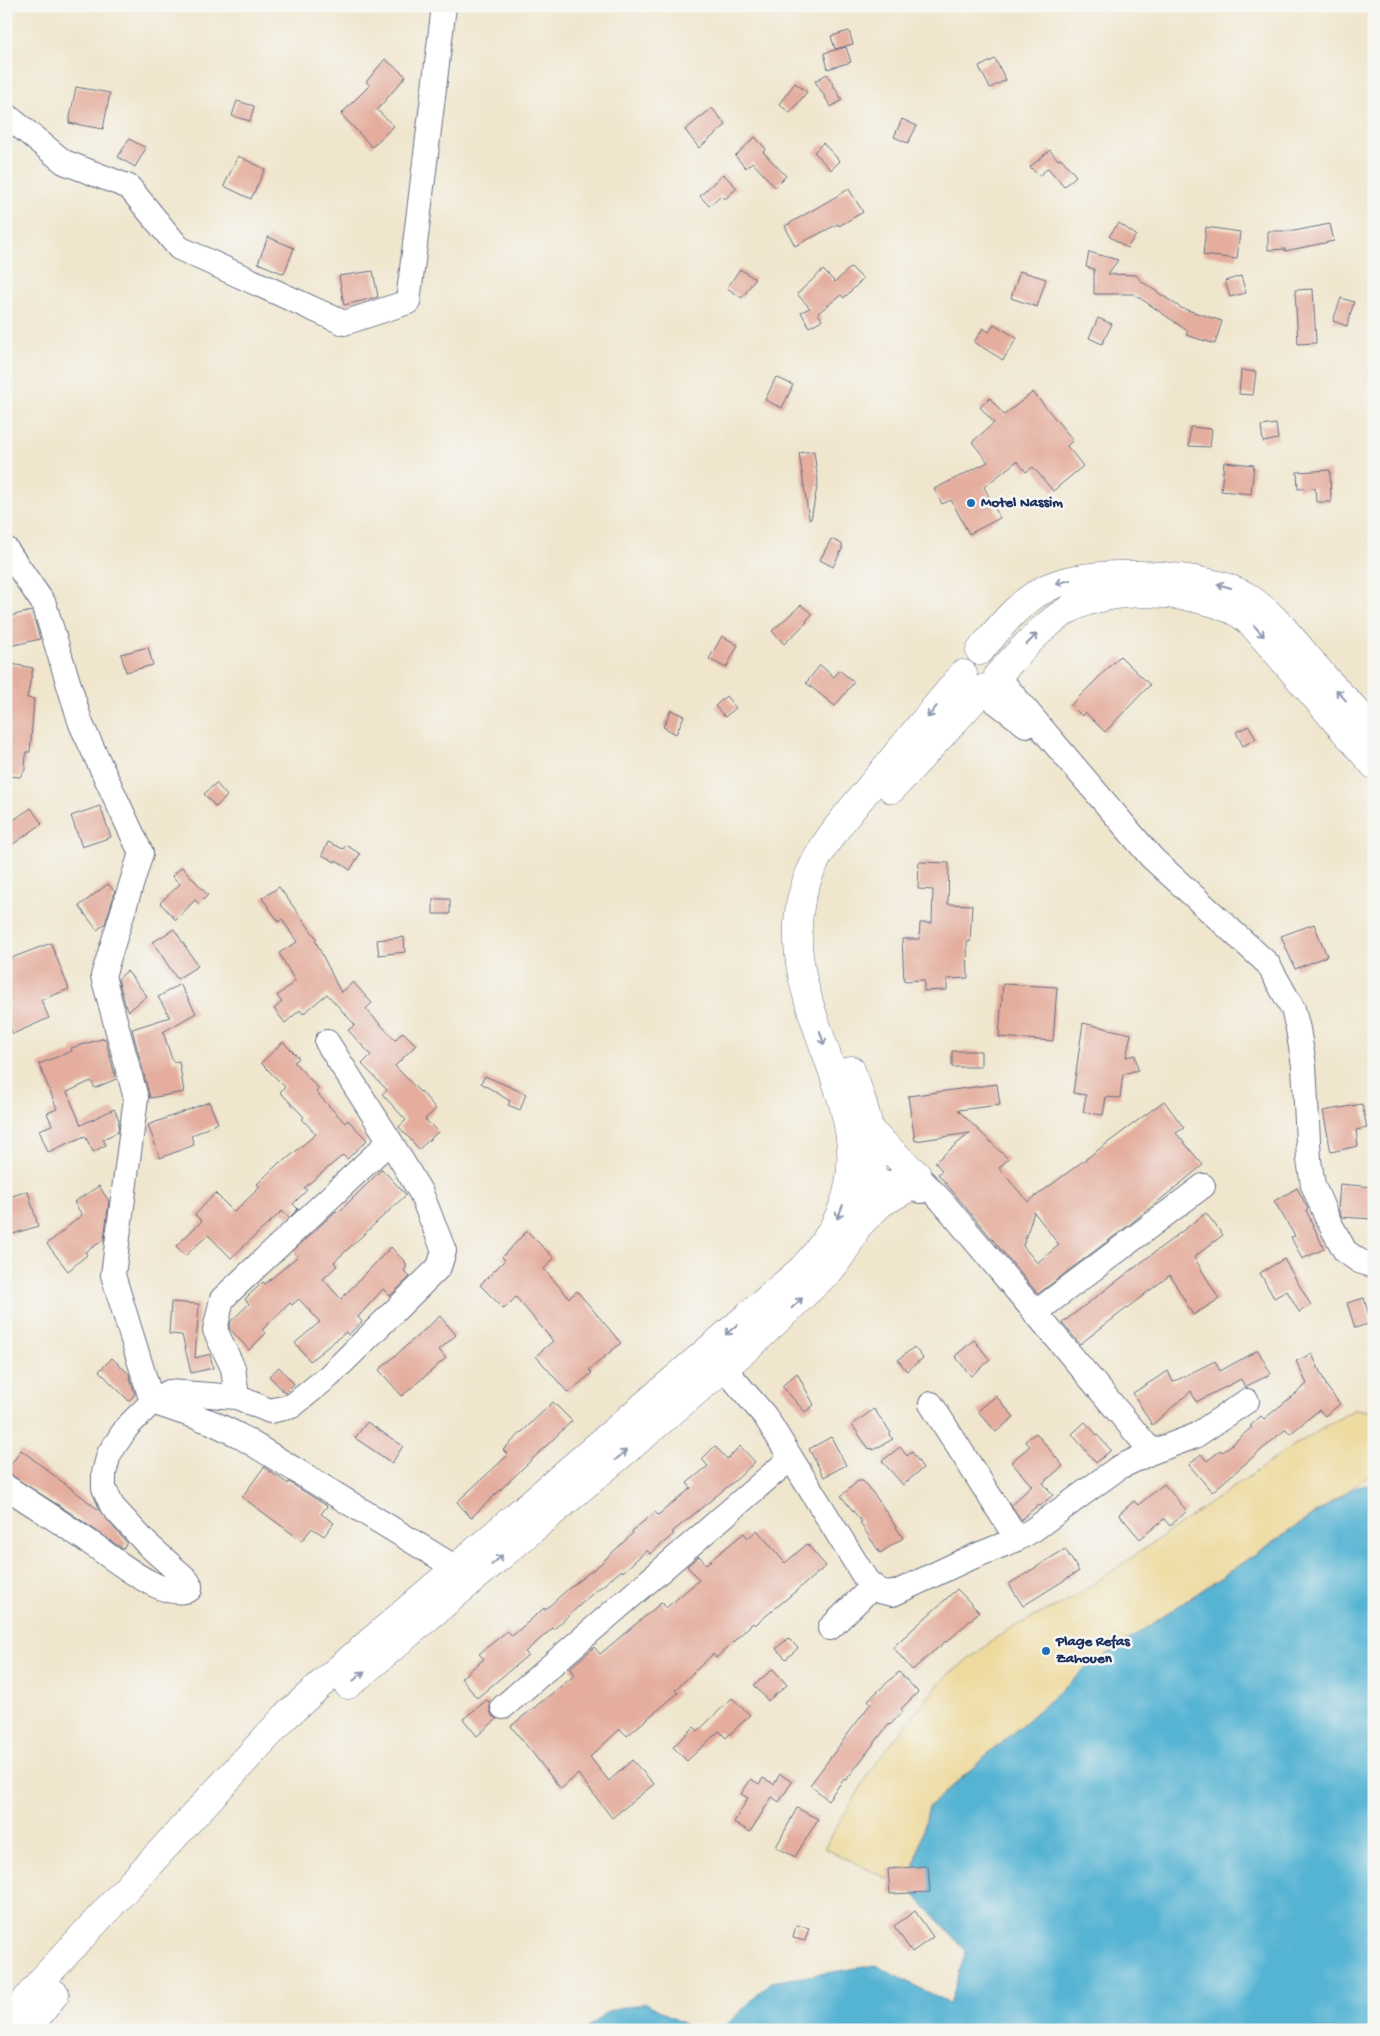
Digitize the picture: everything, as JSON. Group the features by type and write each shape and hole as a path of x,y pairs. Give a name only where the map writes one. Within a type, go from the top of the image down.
{"main road":[{"path":"27,2030 84,1961 282,1746 463,1576 815,1255 836,1222 861,1166 870,1130 865,1109 820,980 814,942 818,903 832,867 842,850 912,765 986,680 999,669 996,658 991,654 980,651 1009,617 1049,587 1065,581 1155,575 1204,581 1233,589 1263,608 1300,647 1374,732"},
{"path":"6,2025 60,1960 285,1718 320,1685 463,1576 724,1368 820,1281 841,1256 858,1226 864,1209 861,1166 803,980 798,939 802,899 810,873 826,843 986,680 1054,620 1069,609 1095,599 1132,594 1181,597 1211,602 1239,614 1253,625 1374,765"},
{"path":"858,1226 881,1203 913,1181 894,1151 870,1130"}],"street":[{"path":"6,115 64,162 129,187 179,248 344,323 408,302 444,6"},
{"path":"6,549 44,604 81,724 142,853 103,976 136,1098 113,1275 152,1402"},
{"path":"986,680 996,702 1028,726 1061,757 1071,763 1152,858 1268,964 1293,1009 1298,1029 1304,1064 1309,1160 1313,1185 1327,1218 1345,1251 1360,1261 1374,1266"},
{"path":"6,1487 94,1545 114,1562 142,1578 167,1589 185,1592 190,1589 186,1579 146,1544 112,1506 104,1488 104,1473 109,1454 126,1427 152,1402 169,1392 237,1397 270,1411 292,1406 329,1376 439,1267 444,1251 421,1193 390,1140 327,1042"},
{"path":"237,1397 233,1368 215,1330 222,1299 390,1140"},
{"path":"861,1166 913,1181 941,1200 1152,1452"},
{"path":"1036,1313 1203,1186"},
{"path":"724,1368 765,1416 872,1587 886,1594 900,1592 934,1573 1017,1539 1033,1530 1118,1468 1152,1452 1194,1436 1247,1401"},
{"path":"152,1402 211,1422 238,1435 463,1576"},
{"path":"932,1404 1017,1539"},
{"path":"503,1707 791,1458"},
{"path":"830,1628 872,1587"}],"sand":[{"name":"Plage Refas Zahouen","path":"1355,1409 1374,1412 1374,1473 1084,1670 929,1806 909,1889 824,1848 876,1762 942,1680 1005,1631 1073,1598 1293,1446"}],"water":[{"path":"1374,1483 1374,2030 721,2030 771,1982 876,1965 950,2004 966,1951 909,1889 929,1807 1084,1670 1354,1488"},
{"path":"646,2003 695,2030 585,2030 609,2011"}],"building":[{"path":"849,31 853,44 835,49 831,36"},
{"path":"846,47 851,62 828,69 824,53"},
{"path":"385,59 406,76 377,110 394,126 372,147 341,114 370,85 366,82"},
{"path":"995,59 1006,80 990,88 979,67"},
{"path":"827,74 842,100 831,107 815,81"},
{"path":"795,83 807,92 790,113 779,104"},
{"path":"76,87 110,93 103,129 69,123"},
{"path":"237,101 254,106 250,121 232,116"},
{"path":"712,108 726,125 699,148 685,130"},
{"path":"902,119 917,126 908,143 894,137"},
{"path":"755,137 766,149 763,152 786,176 775,187 752,162 746,168 735,156"},
{"path":"129,139 146,148 135,167 118,157"},
{"path":"823,143 840,161 831,170 814,152"},
{"path":"1050,150 1058,160 1061,158 1076,176 1064,187 1048,168 1039,176 1030,167"},
{"path":"238,156 265,169 251,199 224,186"},
{"path":"723,174 737,188 725,199 721,195 709,206 700,196"},
{"path":"849,189 863,212 839,226 838,224 795,246 785,226"},
{"path":"1119,223 1136,235 1127,248 1109,236"},
{"path":"1330,224 1334,241 1285,251 1285,249 1268,250 1268,231 1294,231"},
{"path":"1206,227 1240,232 1237,259 1203,255"},
{"path":"268,237 294,248 284,274 258,263"},
{"path":"1089,252 1118,260 1108,274 1136,275 1141,281 1181,308 1222,321 1215,344 1186,335 1188,331 1134,294 1094,294 1094,269 1086,267"},
{"path":"851,267 863,279 844,298 841,295 818,313 822,320 809,327 801,312 810,308 797,294 823,270 835,282"},
{"path":"740,269 755,279 742,298 727,288"},
{"path":"373,271 378,297 344,305 339,276"},
{"path":"1020,271 1046,279 1037,307 1011,298"},
{"path":"1241,276 1246,293 1230,297 1225,281"},
{"path":"1313,289 1316,343 1298,344 1295,290"},
{"path":"1341,298 1354,302 1347,326 1333,321"},
{"path":"1098,318 1112,324 1102,344 1089,338"},
{"path":"994,324 1017,338 1003,360 974,342 983,328 989,332"},
{"path":"1241,370 1256,372 1253,395 1239,394"},
{"path":"776,377 793,385 782,408 765,400"},
{"path":"1033,392 1073,440 1067,446 1083,466 1053,491 1033,467 1026,472 1017,461 984,487 1000,518 969,534 951,500 942,504 934,489 988,462 972,442 994,423 980,407 990,398 1004,415"},
{"path":"1276,424 1278,439 1263,442 1261,426"},
{"path":"1190,427 1212,429 1210,447 1189,446"},
{"path":"814,451 818,482 811,519 809,519 799,453"},
{"path":"1224,462 1254,465 1251,494 1221,491"},
{"path":"1330,470 1331,502 1316,502 1315,488 1298,489 1297,472"},
{"path":"831,539 842,544 842,549 833,567 820,560"},
{"path":"801,605 812,614 807,622 784,644 772,631"},
{"path":"32,611 40,639 6,647 6,617"},
{"path":"722,636 738,645 726,668 709,659"},
{"path":"148,647 153,665 126,672 121,654"},
{"path":"1120,656 1150,685 1105,732 1085,712 1082,716 1071,705"},
{"path":"6,663 33,668 27,698 34,699 30,752 26,752 25,770 20,777 6,776"},
{"path":"820,665 834,677 839,670 854,682 835,706 806,683"},
{"path":"726,696 736,708 725,717 715,706"},
{"path":"671,710 684,716 676,734 663,727"},
{"path":"1249,726 1256,739 1243,746 1236,732"},
{"path":"216,783 227,796 216,807 204,794"},
{"path":"100,806 111,837 82,847 71,816"},
{"path":"31,808 42,824 6,849 6,825"},
{"path":"328,842 343,849 346,845 360,854 350,870 336,860 335,862 322,855"},
{"path":"919,862 949,863 948,904 972,905 970,942 967,942 968,978 947,979 947,990 924,991 924,980 904,981 902,939 919,939 920,923 932,923 933,890 918,889"},
{"path":"182,867 208,895 199,904 195,900 176,920 160,903 180,884 172,876"},
{"path":"108,884 115,892 105,924 97,930 79,906"},
{"path":"279,887 317,939 315,940 341,993 353,982 372,1003 366,1009 395,1040 403,1032 416,1045 395,1066 421,1091 436,1109 425,1119 438,1132 419,1149 399,1127 406,1120 382,1094 387,1090 362,1064 371,1055 348,1030 355,1025 327,994 303,1014 300,1010 285,1023 274,1009 282,1002 277,996 295,981 279,953 297,942 282,919 279,922 262,898"},
{"path":"433,899 450,899 450,914 433,914"},
{"path":"1314,924 1327,956 1295,969 1281,936"},
{"path":"174,929 198,966 177,979 153,942"},
{"path":"404,937 405,952 379,955 377,940"},
{"path":"51,943 69,989 41,1000 49,1018 13,1034 6,1017 6,960"},
{"path":"127,971 147,996 129,1011 126,1007 118,979"},
{"path":"180,984 196,1013 163,1032 173,1062 179,1061 184,1092 150,1098 132,1029 170,1017 158,997"},
{"path":"1003,984 1057,987 1053,1041 999,1037"},
{"path":"1083,1023 1131,1034 1126,1057 1135,1055 1138,1070 1123,1074 1120,1098 1106,1097 1103,1115 1083,1112 1086,1095 1073,1093"},
{"path":"105,1038 116,1079 95,1088 91,1081 67,1092 81,1125 114,1109 119,1120 118,1132 103,1139 106,1145 93,1152 85,1136 48,1152 39,1130 52,1125 47,1113 57,1109 39,1064 72,1051 71,1048"},
{"path":"283,1042 299,1058 294,1062 319,1089 316,1092 345,1123 348,1120 367,1140 347,1159 343,1155 304,1188 307,1190 293,1204 298,1209 289,1218 282,1211 231,1258 208,1235 185,1256 176,1246 202,1221 195,1215 215,1193 234,1212 260,1187 257,1184 280,1162 282,1163 316,1134 302,1119 304,1117 280,1092 285,1087 261,1063"},
{"path":"952,1051 981,1051 981,1067 952,1067"},
{"path":"485,1076 526,1094 520,1110 508,1105 510,1101 481,1083"},
{"path":"997,1084 1000,1105 958,1110 1008,1159 999,1168 1028,1202 1164,1101 1184,1128 1176,1133 1203,1165 1129,1225 1038,1294 938,1174 942,1171 935,1162 970,1133 915,1141 908,1096","holes":["1034,1212 1059,1245 1037,1263 1023,1246"]},
{"path":"209,1102 218,1123 191,1136 194,1145 160,1158 148,1125"},
{"path":"1362,1104 1367,1128 1356,1130 1358,1146 1331,1152 1323,1111"},
{"path":"382,1169 406,1195 334,1262 337,1266 323,1279 341,1299 391,1247 406,1263 404,1271 410,1277 390,1296 383,1289 358,1317 362,1322 348,1335 346,1332 310,1361 295,1343 320,1322 299,1299 292,1305 290,1303 262,1330 266,1333 249,1350 229,1328 231,1321 249,1304 245,1299 263,1282 265,1284 298,1256 293,1251 336,1211 338,1213"},
{"path":"1340,1184 1374,1187 1372,1219 1342,1217 1338,1209"},
{"path":"99,1186 109,1201 104,1240 85,1252 87,1255 68,1271 47,1244 82,1215 74,1202"},
{"path":"1297,1188 1308,1209 1306,1210 1324,1249 1302,1259 1291,1237 1295,1236 1274,1201"},
{"path":"28,1191 38,1226 10,1235 6,1223 6,1198"},
{"path":"1206,1213 1223,1235 1194,1257 1219,1299 1193,1315 1170,1275 1080,1344 1062,1323"},
{"path":"527,1231 554,1258 544,1269 569,1298 577,1291 621,1343 589,1370 592,1373 568,1393 536,1356 553,1341 516,1297 504,1309 480,1285 505,1260 502,1257"},
{"path":"1284,1259 1311,1305 1299,1312 1287,1291 1274,1298 1260,1273"},
{"path":"1364,1298 1371,1323 1355,1328 1347,1303"},
{"path":"171,1302 199,1304 195,1358 210,1354 213,1368 191,1373 182,1335 169,1334"},
{"path":"440,1316 456,1335 439,1350 446,1358 402,1396 379,1370"},
{"path":"974,1340 990,1360 971,1376 955,1356"},
{"path":"914,1347 923,1358 907,1371 898,1360"},
{"path":"1258,1350 1271,1374 1245,1387 1241,1379 1196,1402 1191,1391 1152,1425 1133,1393 1168,1371 1173,1382 1215,1361 1220,1371"},
{"path":"1312,1354 1327,1387 1340,1404 1325,1416 1319,1410 1290,1434 1286,1429 1212,1492 1189,1465 1201,1454 1207,1461 1221,1450 1223,1452 1252,1427 1250,1426 1261,1416 1264,1419 1307,1384 1296,1361"},
{"path":"112,1358 129,1374 135,1394 129,1401 99,1371"},
{"path":"279,1367 294,1384 285,1393 269,1376"},
{"path":"797,1373 814,1405 805,1412 782,1386"},
{"path":"996,1396 1014,1417 996,1432 978,1411"},
{"path":"553,1402 572,1421 471,1518 457,1502 508,1455 503,1450"},
{"path":"874,1409 891,1433 889,1435 893,1439 873,1450 869,1449 852,1425"},
{"path":"367,1422 403,1446 392,1463 355,1438"},
{"path":"1085,1422 1111,1450 1096,1463 1072,1434"},
{"path":"1036,1433 1063,1466 1043,1483 1053,1495 1040,1506 1039,1504 1021,1520 1011,1505 1032,1486 1011,1462 1030,1446 1025,1441"},
{"path":"831,1437 846,1465 824,1477 809,1449"},
{"path":"715,1446 727,1459 740,1446 755,1462 672,1532 674,1534 650,1554 647,1550 623,1572 622,1570 591,1595 554,1629 525,1652 528,1655 477,1698 461,1678 484,1659 479,1654 507,1631 512,1636 544,1608 545,1610 569,1588 598,1566 633,1533 632,1531 655,1512 658,1515 691,1488 687,1483 708,1466 702,1459"},
{"path":"900,1447 907,1456 912,1452 923,1468 903,1485 882,1461"},
{"path":"21,1450 99,1510 127,1543 123,1549 6,1472"},
{"path":"264,1467 288,1484 289,1482 327,1506 321,1514 334,1523 324,1536 312,1528 302,1541 242,1497"},
{"path":"858,1481 863,1481 877,1498 903,1538 880,1553 860,1523 862,1522 841,1496"},
{"path":"1164,1484 1187,1511 1170,1526 1164,1519 1140,1539 1119,1514 1134,1501 1138,1505"},
{"path":"757,1530 785,1563 807,1544 826,1566 755,1625 753,1623 716,1658 713,1654 675,1690 678,1693 627,1736 620,1729 590,1757 609,1781 632,1760 654,1784 612,1818 578,1774 561,1789 511,1726 575,1675 570,1668 594,1647 600,1654 662,1602 666,1608 699,1580 687,1566 699,1556 706,1564 744,1533 748,1538"},
{"path":"1065,1549 1079,1571 1023,1606 1009,1584"},
{"path":"957,1589 979,1612 947,1642 912,1670 893,1647"},
{"path":"788,1638 798,1648 786,1659 776,1649"},
{"path":"773,1669 787,1685 768,1701 754,1685"},
{"path":"899,1672 918,1692 901,1709 903,1711 889,1724 846,1780 844,1779 828,1800 810,1785 871,1703 868,1700"},
{"path":"732,1698 750,1715 726,1738 719,1731 687,1761 673,1747 694,1727 698,1731"},
{"path":"487,1700 490,1703 492,1716 497,1719 477,1736 463,1719"},
{"path":"780,1774 792,1782 779,1802 772,1797 750,1832 734,1822 748,1798 741,1794 751,1779 759,1784 763,1778 774,1784"},
{"path":"797,1808 818,1819 795,1857 776,1847"},
{"path":"928,1866 930,1892 890,1894 888,1869"},
{"path":"915,1911 933,1937 912,1952 894,1926"},
{"path":"796,1925 809,1928 805,1941 793,1938"}],"place":[{"name":"Motel Nassim","path":"971,503"},
{"name":"Plage Refas Zahouen","path":"1046,1651"}]}
